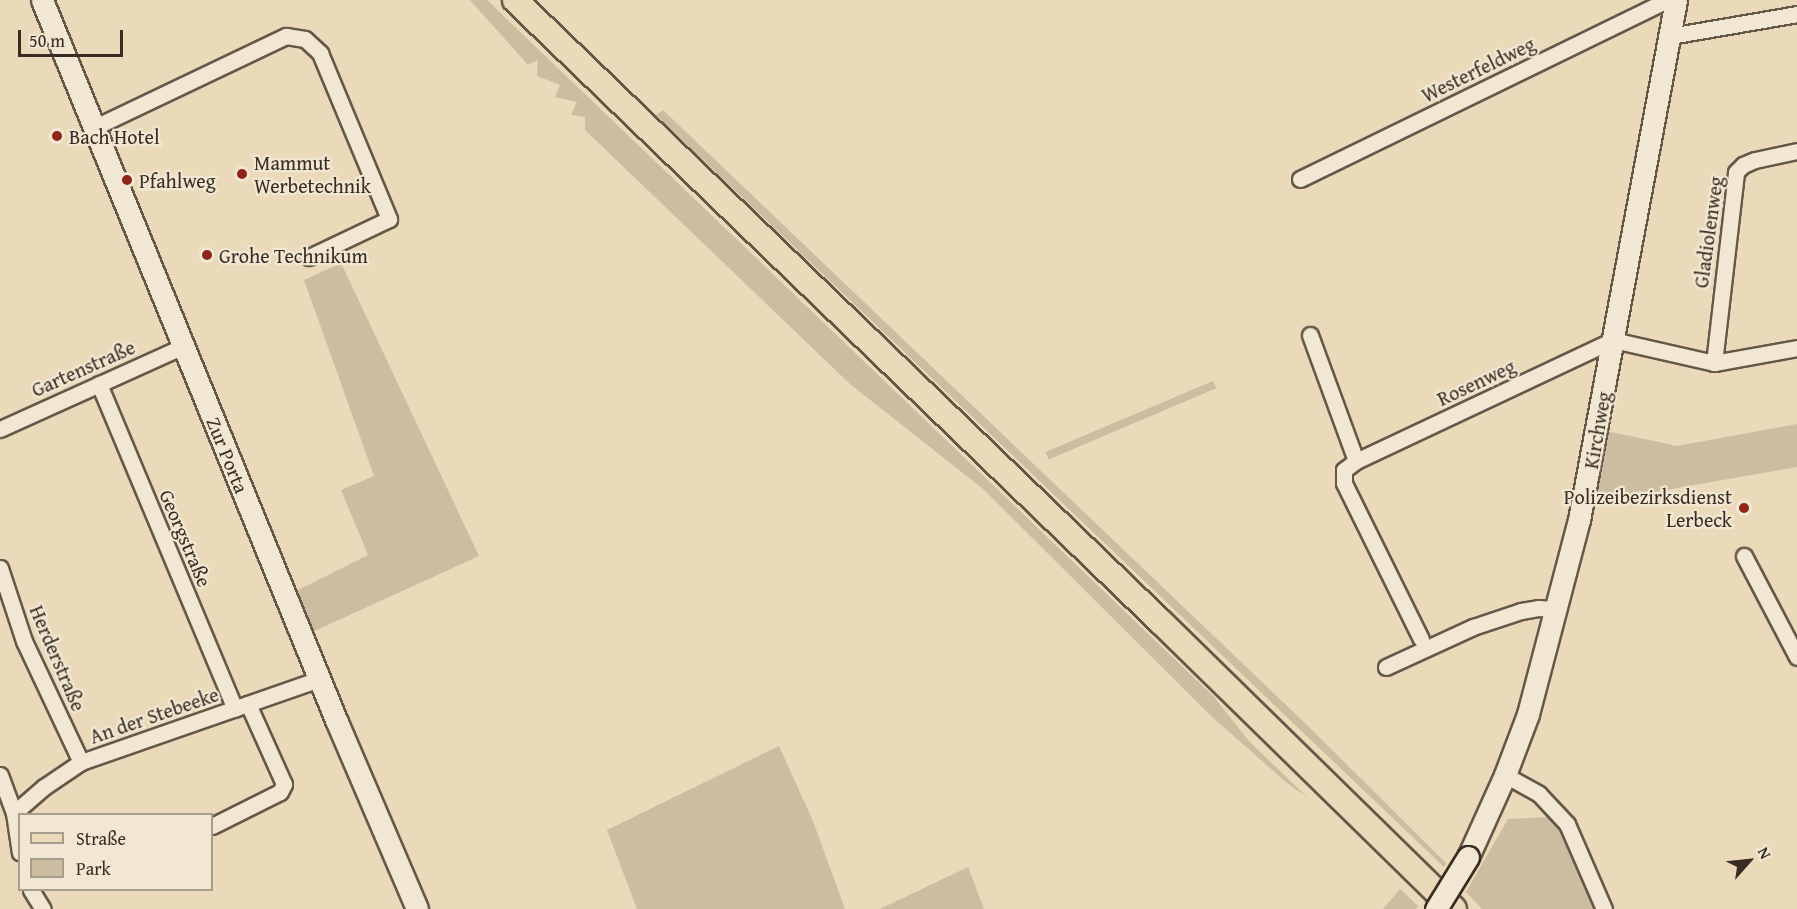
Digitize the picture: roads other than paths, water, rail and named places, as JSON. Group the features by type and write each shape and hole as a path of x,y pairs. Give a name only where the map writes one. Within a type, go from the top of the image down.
{"main road":[{"name":"Zur Porta","path":"42,0 319,679 417,909"},
{"path":"515,0 1161,622 1439,903 1454,909"},
{"name":"Kirchweg","path":"1439,903 1468,857 1505,775 1528,714 1583,504 1676,2"}],"street":[{"name":"Westerfeldweg","path":"1300,179 1664,2 1676,2"},
{"path":"1670,36 1797,14"},
{"path":"93,128 286,36 305,39 320,53 389,219 309,257"},
{"name":"Gladiolenweg","path":"1714,363 1736,172 1743,165 1755,160 1797,151"},
{"path":"1310,335 1356,461 1344,470 1344,483 1421,639"},
{"path":"1613,340 1714,363 1797,348"},
{"name":"Rosenweg","path":"1356,461 1613,340"},
{"name":"Gartenstraße","path":"0,429 184,346"},
{"name":"Georgstraße","path":"99,384 242,706 284,784 280,792 213,826"},
{"path":"1744,556 1797,656"},
{"name":"Herderstraße","path":"0,568 24,641 81,762"},
{"path":"1386,667 1473,627 1521,611 1538,608 1555,609"},
{"name":"An der Stebeeke","path":"14,813 44,786 81,762 319,679"},
{"path":"1505,775 1539,794 1567,824 1604,909"},
{"path":"0,776 14,813 18,840"},
{"path":"32,891 43,909"}],"place":[{"name":"Bach Hotel","path":"57,136"},
{"name":"Mammut Werbetechnik","path":"242,174"},
{"name":"Pfahlweg","path":"127,180"},
{"name":"Grohe Technikum","path":"207,255"},
{"name":"Polizeibezirksdienst Lerbeck","path":"1744,508"}]}
